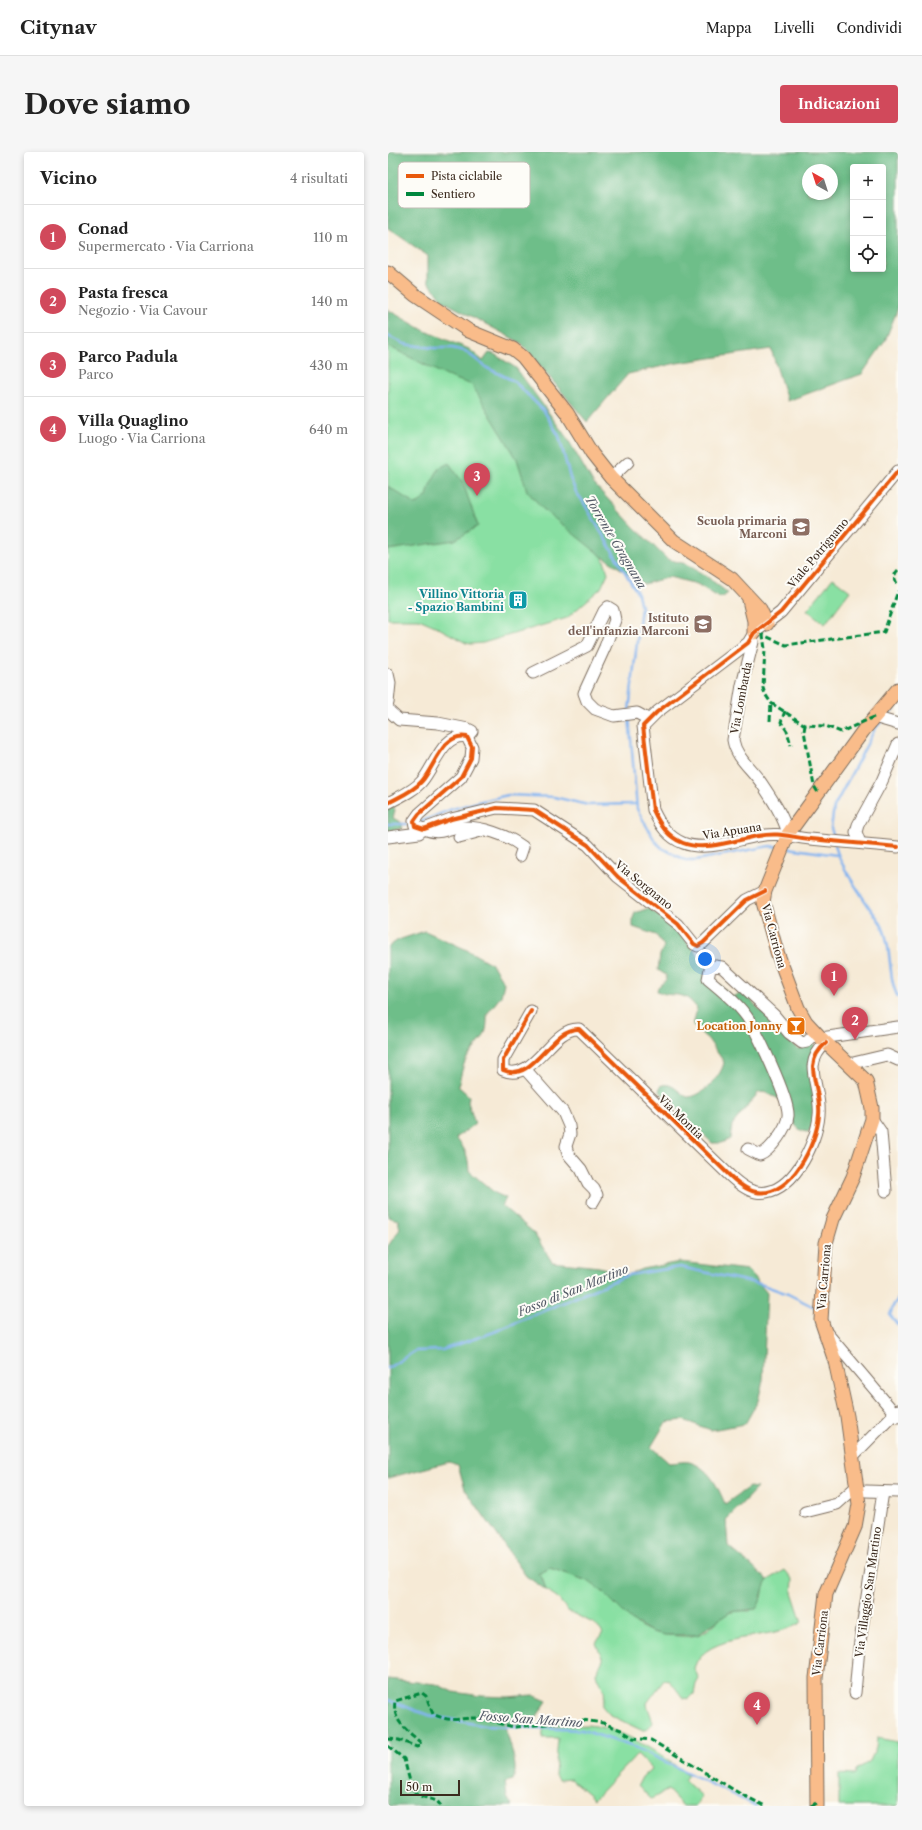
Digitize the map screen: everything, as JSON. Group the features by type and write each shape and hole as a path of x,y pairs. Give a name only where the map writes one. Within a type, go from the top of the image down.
{"main road":[{"path":"388,272 415,295 469,331 513,349 523,357 566,413 600,466 674,541 732,579 745,591 760,609 767,624"},
{"path":"745,591 753,614 752,639"},
{"name":"Via Carriona","path":"817,1806 818,1758 815,1711 818,1655 826,1594 855,1527 862,1488 853,1456 847,1416 835,1361 821,1320 826,1243 834,1219 852,1180 872,1120 870,1093 866,1081 806,1022 798,1008 776,952 763,902 765,891 798,815 884,720 898,689"}],"street":[{"path":"611,478 628,462"},
{"name":"Viale Potrignano","path":"648,719 752,639 781,612 898,471"},
{"path":"533,673 587,646 591,641 604,611 608,607 612,610 615,620 605,647 584,693 586,701 595,709 617,716 637,713 648,719"},
{"name":"Via Lombarda","path":"752,639 742,685 733,740 734,747 762,784 780,813 785,842"},
{"path":"388,674 390,683 388,703"},
{"path":"388,708 389,712 399,720 438,723 468,729 472,732 467,737"},
{"name":"Via Apuana","path":"648,719 643,726 653,810 659,823 667,833 683,843 700,846 770,834 785,842 808,839 898,847"},
{"path":"388,803 422,782 451,738 460,735 467,737 472,747 466,769 461,777 419,814 414,821 415,826 433,833 460,827 484,830 505,836 518,843 523,847 520,856"},
{"path":"860,843 856,832 858,825 882,781 898,744"},
{"name":"Via Sorgnano","path":"421,829 452,819 497,808 534,810 588,845 618,877 678,924 694,944 698,946 747,900 765,891"},
{"path":"780,813 790,817 798,815"},
{"path":"388,837 419,833 421,829"},
{"path":"459,837 484,830"},
{"path":"748,1149 760,1155 767,1152 778,1138 788,1117 785,1100 756,1031 745,1014 733,1001 708,979 710,969 715,966 722,967 774,1015 789,1033 802,1043 821,1038 898,1027"},
{"path":"531,1010 504,1060 502,1070 512,1073 525,1069 563,1112 569,1126 570,1134 566,1146 568,1154 581,1168 588,1183 594,1189 596,1195 593,1202"},
{"name":"Via Montia","path":"525,1069 565,1033 574,1029 579,1030 736,1182 756,1192 770,1192 785,1183 798,1169 816,1135 819,1114 813,1067 819,1050 821,1038"},
{"path":"849,1064 887,1055 898,1060"},
{"name":"Via Carriona","path":"872,1120 881,1132 886,1191"},
{"path":"825,1331 897,1412 853,1456"},
{"path":"805,1512 836,1504 862,1488 883,1492 898,1492"},
{"name":"Via Villaggio San Martino","path":"855,1693 859,1648 883,1492"}],"green space":[{"path":"388,152 898,152 898,308 885,341 862,374 787,401 771,349 677,363 628,374 587,422 521,343 443,301 428,281 428,256 388,228"},
{"path":"388,308 390,311 425,331 469,349 483,361 489,353 494,354 516,368 567,438 593,483 633,526 667,559 686,564 706,576 728,593 723,597 718,597 697,584 669,577 644,584 600,555 544,510 527,491 517,459 472,385 447,376 388,346"},
{"path":"388,342 434,363 491,394 599,546 608,573 601,588 567,618 483,643 471,644 466,643 419,619 388,619"},
{"path":"449,463 463,483 478,526 455,540 388,550 388,486 416,505 427,496 430,485 439,468"},
{"path":"833,578 850,591 825,624 807,610"},
{"path":"393,807 395,810 393,818 402,823 402,828 388,832 388,809"},
{"path":"649,908 679,932 703,961 706,971 732,997 741,993 745,994 794,1046 799,1049 812,1042 815,1046 817,1078 816,1105 815,1116 812,1126 808,1132 799,1129 796,1126 786,1105 780,1099 762,1092 758,1093 732,1125 730,1139 721,1143 712,1143 659,1090 661,1086 668,1085 687,1097 698,1094 715,1079 724,1062 708,1039 693,1026 697,1008 682,996 657,991 658,987 666,980 666,975 658,970 660,955 664,946 656,935 633,927 633,918 635,913"},
{"path":"425,931 465,949 492,964 504,983 501,996 487,1014 485,1034 465,1061 458,1086 469,1096 468,1102 475,1124 456,1138 466,1153 469,1171 495,1193 506,1198 502,1206 533,1232 552,1262 599,1267 628,1275 642,1269 680,1262 748,1270 767,1293 763,1380 758,1401 745,1424 711,1430 683,1420 666,1422 651,1447 669,1463 689,1462 702,1468 712,1478 725,1504 749,1487 757,1488 726,1520 728,1546 768,1580 764,1587 760,1602 756,1609 730,1612 697,1635 665,1635 652,1632 631,1620 603,1592 588,1581 550,1568 538,1574 542,1578 546,1590 526,1576 465,1489 458,1465 449,1462 388,1478 388,1246 400,1229 398,1220 388,1217 388,947 398,940"},
{"path":"550,1568 577,1576 593,1583 603,1590 627,1615 645,1629 656,1633 683,1636 697,1635 705,1632 719,1619 730,1613 750,1611 762,1598 764,1585 768,1580 785,1570 793,1580 792,1592 802,1622 790,1628 726,1642 712,1648 701,1656 694,1668 699,1679 696,1684 694,1694 689,1699 683,1698 670,1681 664,1680 647,1703 652,1720 650,1727 646,1730 641,1730 610,1715 602,1706 604,1691 596,1673 603,1660 596,1643 603,1633 595,1624 568,1611 557,1597 546,1590 542,1578 538,1574"},
{"path":"388,1679 436,1684 453,1692 482,1696 507,1697 533,1695 547,1701 530,1727 504,1723 515,1767 513,1780 505,1782 507,1797 512,1806 388,1806"},
{"path":"587,1725 601,1727 628,1736 653,1750 688,1775 684,1780 702,1796 695,1806 683,1806 668,1790 651,1799 638,1785 642,1777 652,1768 637,1754 594,1799 571,1779 558,1780 555,1775 558,1738 542,1738 544,1727"},
{"path":"877,1738 898,1742 898,1806 839,1806 839,1774 855,1775 856,1770 870,1761 876,1748"}],"waterway":[{"name":"Torrente Gragnana","path":"388,336 404,344 433,348 452,348 465,351 487,368 514,381 544,411 559,436 570,478 576,492 638,594 641,607 629,711"},
{"path":"886,717 898,704"},
{"name":"Torrente Gragnana","path":"629,716 637,809 655,841 662,848 685,860 696,860 770,846 779,847"},
{"path":"834,838 831,828 834,807 875,729 881,722"},
{"path":"420,822 452,809 508,795 554,797 588,805 636,804"},
{"path":"388,824 407,824"},
{"path":"835,845 845,870 883,928 888,947 891,974 898,997"},
{"name":"Torrente Gragnana","path":"788,848 837,855"},
{"name":"Fosso di San Martino","path":"388,1368 415,1351 442,1350 494,1332 628,1275 680,1267 760,1284 788,1294 816,1308"},
{"path":"898,1299 894,1304 890,1315 898,1325"},
{"name":"Fosso San Martino","path":"388,1700 428,1715 485,1726 582,1730 637,1748 756,1806"}],"marked path":[{"path":"898,570 895,576 898,586"},
{"path":"874,717 841,732 826,726 805,725 771,703 763,688 765,649 763,635 786,645 884,632 898,591"},
{"path":"770,721 771,703"},
{"path":"785,711 781,722 787,731 791,745"},
{"path":"805,725 804,731 814,786 819,794"},
{"path":"388,1739 399,1740 417,1747 421,1745 420,1742 398,1720 395,1701 422,1693 426,1696 433,1714 447,1719 479,1718 516,1727 575,1721"},
{"path":"582,1720 603,1723 621,1730 633,1738 651,1740 739,1793 765,1806"},
{"path":"388,1746 404,1759 412,1789 420,1796 437,1801 441,1806"},
{"path":"811,1806 816,1803"}],"cycle path":[{"path":"898,471 781,612 754,633 748,643 657,712 643,726 653,810 665,830 683,843 711,846 772,834 898,847"},
{"path":"388,803 406,794 419,785 446,745 459,737 467,737 472,747 471,758 461,777 419,814 414,821 415,826 424,829 451,819 497,808 534,810 588,845 618,877 678,924 694,944 698,946 703,943 747,900 765,891"},
{"path":"531,1011 503,1060 503,1070 514,1072 524,1069 533,1063 560,1037 569,1031 579,1029 733,1178 744,1187 756,1192 769,1192 791,1178 807,1153 813,1140 819,1115 819,1103 813,1072 814,1059 826,1043"}],"place":[{"name":"Parco Padula","path":"477,496"},
{"name":"Scuola primaria Marconi","path":"801,527"},
{"name":"Villino Vittoria - Spazio Bambini","path":"518,600"},
{"name":"Istituto dell'infanzia Marconi","path":"703,624"},
{"name":"Conad","path":"834,996"},
{"name":"Location Jonny","path":"796,1026"},
{"name":"Pasta fresca","path":"855,1040"},
{"name":"Villa Quaglino","path":"757,1725"}]}
